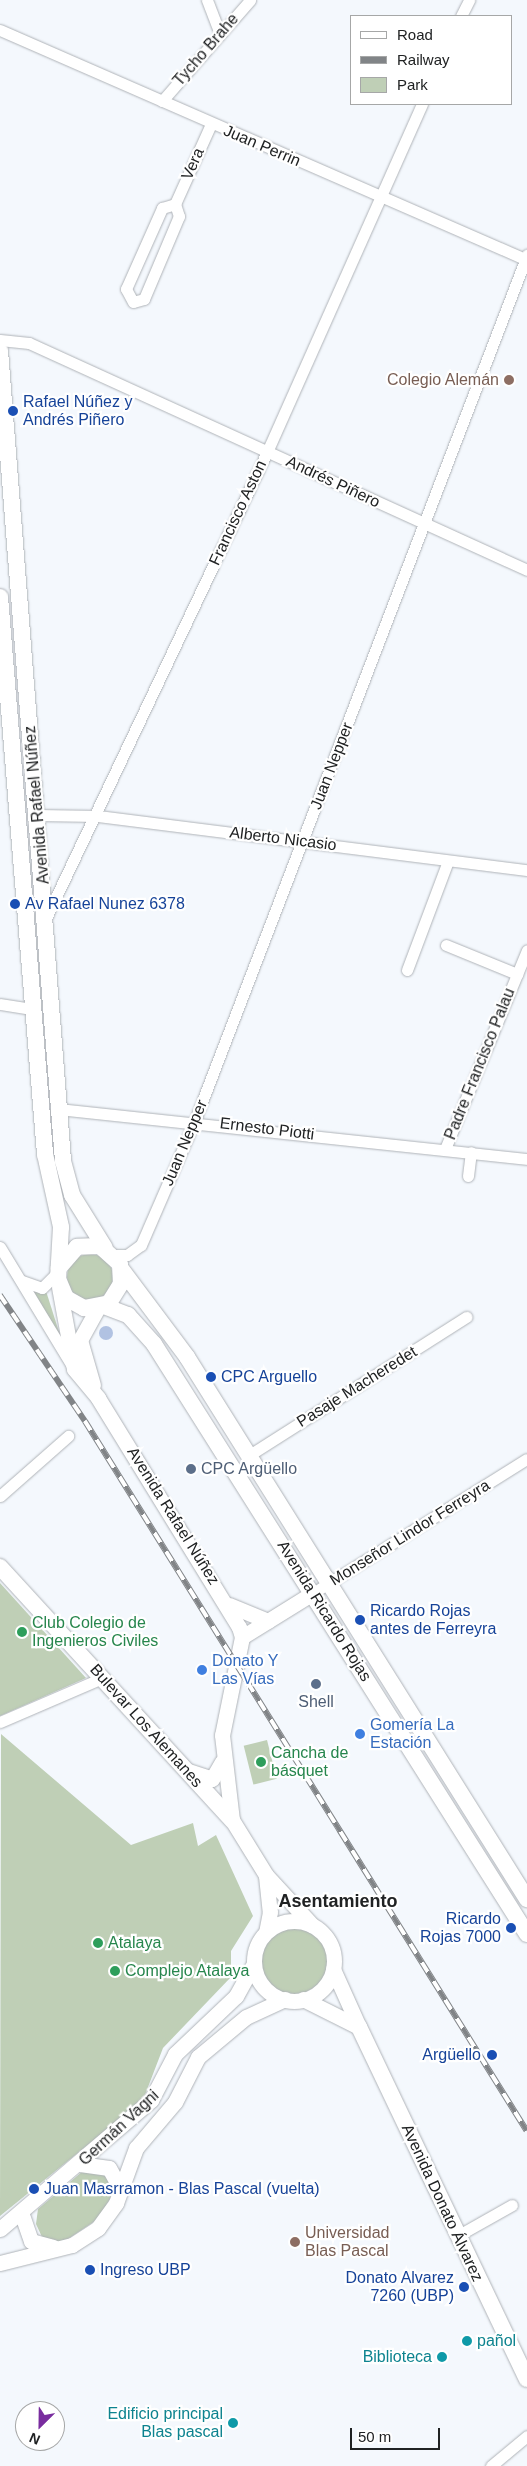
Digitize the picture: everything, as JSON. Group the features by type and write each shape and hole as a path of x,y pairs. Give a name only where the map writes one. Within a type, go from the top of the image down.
{"main road":[{"name":"Avenida Rafael Núñez","path":"0,351 1,385 38,815 59,1109 69,1188 122,1270 119,1292 101,1307 81,1334 80,1348 98,1398"},
{"name":"Avenida Rafael Núñez","path":"0,597 5,724 46,1165 61,1227 59,1276 74,1369 98,1398 229,1605 242,1637"},
{"path":"5,724 22,727 26,736 34,826 40,841"},
{"path":"101,1307 78,1306 59,1276 77,1247 110,1252"},
{"name":"Avenida Ricardo Rojas","path":"122,1270 187,1357 248,1456 320,1590 467,1840 527,1934"},
{"name":"Avenida Ricardo Rojas","path":"101,1307 128,1316 154,1344 525,1891"},
{"name":"Bulevar Los Alemanes","path":"0,1567 232,1820"},
{"name":"Monseñor Lindor Ferreyra","path":"242,1637 320,1590"},
{"path":"229,1605 268,1621"},
{"path":"242,1637 223,1722 222,1762 232,1820 266,1875 331,1947 333,1969 324,1986 303,1999"},
{"path":"186,1770 212,1779 222,1762"},
{"path":"467,1840 485,1853 505,1884 525,1891"},
{"path":"266,1875 270,1912 266,1932 256,1946 254,1964 264,1987 285,1999 303,1999 359,2027"},
{"path":"266,1932 290,1921 312,1925"},
{"name":"Germán Vagni","path":"0,2229 80,2164 159,2092 175,2054 236,1996 254,1964"},
{"name":"Avenida Donato Álvarez","path":"333,1969 456,2236 527,2379"},
{"name":"Germán Vagni","path":"0,2263 59,2247 98,2228 116,2203 136,2148 175,2102 198,2057 246,2016 285,1999"},
{"path":"80,2164 109,2168 120,2188"},
{"path":"21,2212 31,2241 59,2247"}],"street":[{"path":"206,0 220,34"},
{"name":"Tycho Brahe","path":"162,101 250,0"},
{"path":"462,15 469,0"},
{"name":"Juan Perrin","path":"0,30 380,197 526,257"},
{"name":"Francisco Aston","path":"46,918 98,816 267,452 422,105"},
{"name":"Vera","path":"175,204 211,124"},
{"path":"175,204 179,216 144,299 132,302 126,289 162,208 175,204"},
{"name":"Juan Nepper","path":"110,1252 127,1255 141,1246 195,1120 526,257"},
{"name":"Andrés Piñero","path":"0,340 29,343 527,570"},
{"name":"Alberto Nicasio","path":"38,815 98,816 527,870"},
{"path":"407,970 448,860"},
{"path":"446,944 517,974"},
{"name":"Padre Francisco Palau","path":"445,1149 527,950"},
{"path":"0,1004 33,1009"},
{"name":"Ernesto Piotti","path":"59,1109 195,1120 471,1152"},
{"path":"468,1176 471,1152 527,1159"},
{"path":"0,1247 74,1369"},
{"path":"20,1280 38,1289 59,1276"},
{"name":"Pasaje Macheredet","path":"248,1456 466,1317"},
{"path":"0,1496 68,1436"},
{"name":"Monseñor Lindor Ferreyra","path":"320,1590 527,1459"},
{"path":"0,1722 102,1678"},
{"path":"456,2236 512,2205"},
{"path":"491,2466 527,2436"}],"green space":[{"path":"86,1254 94,1254 103,1258 109,1264 113,1277 109,1290 103,1296 94,1300 86,1300 77,1296 71,1290 67,1281 67,1273 71,1264 77,1258"},
{"path":"46,1291 60,1335 31,1292"},
{"name":"Club Colegio de Ingenieros Civiles","path":"0,1583 86,1678 0,1716"},
{"name":"Complejo Atalaya","path":"1,1734 131,1845 193,1823 198,1846 216,1835 253,1916 231,1951 231,1977 163,2048 143,2100 0,2216"},
{"name":"Cancha de básquet","path":"267,1740 277,1779 253,1785 244,1746"},
{"path":"287,1926 301,1926 313,1931 323,1941 328,1953 328,1967 323,1979 313,1989 301,1994 287,1994 275,1989 265,1979 260,1967 260,1953 265,1941 275,1931"},
{"path":"90,2165 114,2179 113,2194 98,2219 62,2243 42,2237 36,2224 38,2209"}],"water":[{"path":"103,1326 109,1326 113,1333 109,1340 103,1340 99,1336 99,1330"}],"railway":[{"path":"0,1295 85,1421 527,2131"}],"place":[{"name":"Colegio Alemán","path":"509,380"},
{"name":"Rafael Núñez y Andrés Piñero","path":"13,411"},
{"name":"Av Rafael Nunez 6378","path":"15,904"},
{"name":"CPC Arguello","path":"211,1377"},
{"name":"CPC Argüello","path":"191,1469"},
{"name":"Ricardo Rojas antes de Ferreyra","path":"360,1620"},
{"name":"Club Colegio de Ingenieros Civiles","path":"22,1632"},
{"name":"Donato Y Las Vías","path":"202,1670"},
{"name":"Shell","path":"316,1684"},
{"name":"Gomería La Estación","path":"360,1734"},
{"name":"Cancha de básquet","path":"261,1762"},
{"name":"Ricardo Rojas 7000","path":"511,1928"},
{"name":"Atalaya","path":"98,1943"},
{"name":"Complejo Atalaya","path":"115,1971"},
{"name":"Argüello","path":"492,2055"},
{"name":"Juan Masrramon - Blas Pascal (vuelta)","path":"34,2189"},
{"name":"Universidad Blas Pascal","path":"295,2242"},
{"name":"Ingreso UBP","path":"90,2270"},
{"name":"Donato Alvarez 7260 (UBP)","path":"464,2287"},
{"name":"pañol","path":"467,2341"},
{"name":"Biblioteca","path":"442,2357"},
{"name":"Edificio principal Blas pascal","path":"233,2423"}],"district":[{"name":"Asentamiento","path":"338,1901"}]}
